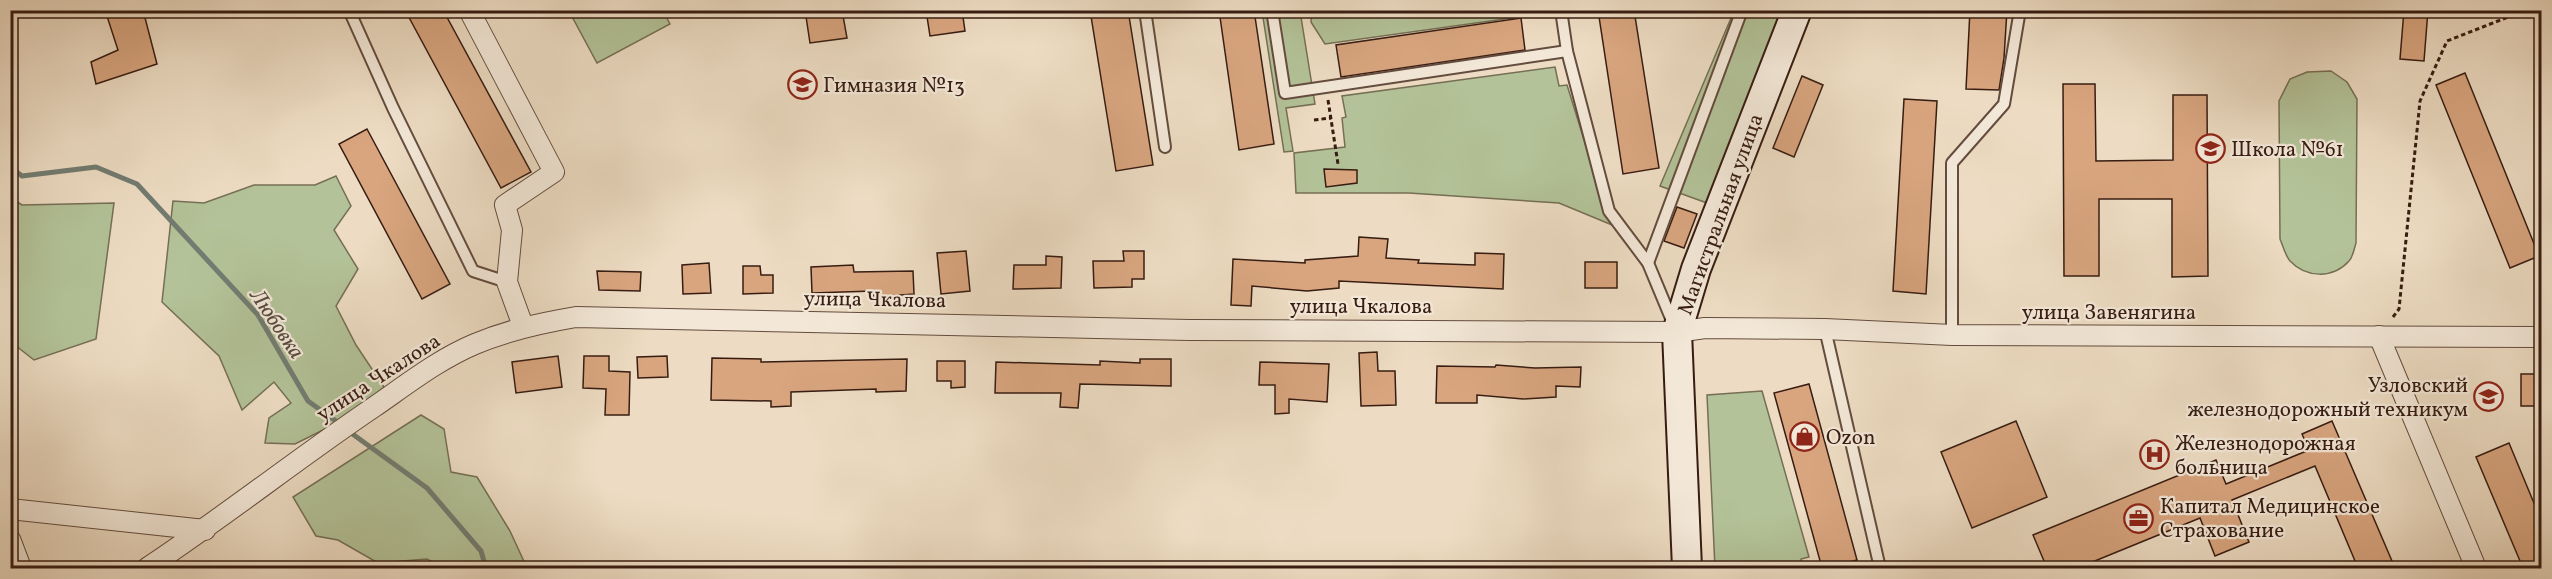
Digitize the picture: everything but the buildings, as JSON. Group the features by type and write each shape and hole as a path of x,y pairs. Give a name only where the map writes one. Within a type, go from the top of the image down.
{"main road":[{"name":"Магистральная улица","path":"1687,568 1677,332 1696,269 1797,10"}],"street":[{"path":"469,10 554,172 505,205 512,230 507,282 523,326"},
{"name":"улица Чкалова","path":"147,568 205,530 286,467 416,379 473,345 523,326 576,317 1177,329 1677,332"},
{"name":"улица Завенягина","path":"1677,332 1706,328 1825,329 1952,335 2541,337"},
{"path":"2379,336 2476,568"},
{"path":"10,509 205,530"},
{"path":"10,539 21,568"}],"lane":[{"path":"349,10 393,108 473,271 507,282"},
{"path":"1145,10 1165,147"},
{"path":"1272,10 1285,93 1567,51"},
{"path":"1561,10 1567,51 1609,210 1648,263 1677,332"},
{"path":"1648,263 1742,10"},
{"path":"1952,335 1952,163 2004,104 2020,10"},
{"path":"1825,329 1880,568"}],"path":[{"path":"2379,336 2399,309 2420,101 2442,51 2447,41 2526,10"},
{"path":"1326,87 1338,164"},
{"path":"1314,120 1331,118"}],"green space":[{"path":"1554,10 1555,12 1325,44 1311,22 1312,11"},
{"path":"569,11 663,11 670,24 597,63"},
{"path":"1262,11 1300,11 1315,104 1286,108 1293,151 1284,152"},
{"path":"1734,11 1781,11 1707,203 1660,186"},
{"path":"1555,67 1559,86 1567,85 1600,191 1617,227 1559,203 1409,193 1296,193 1294,153 1345,147 1342,118 1346,117 1342,96"},
{"path":"2331,71 2347,82 2357,99 2356,243 2352,257 2343,267 2320,274 2296,267 2285,253 2280,239 2279,101 2290,79 2307,72"},
{"path":"336,176 351,206 334,230 358,269 336,306 356,345 384,387 347,418 295,444 265,443 269,418 291,403 274,382 242,410 219,356 162,302 173,201 204,203 254,185 315,185"},
{"path":"11,198 22,205 114,203 96,339 34,360 11,342"},
{"path":"1762,391 1809,557 1801,559 1802,568 1715,568 1707,395"},
{"path":"421,415 444,429 451,472 477,477 510,531 527,568 444,568 427,559 378,563 338,540 316,536 293,497"}],"waterway":[{"name":"Любовка","path":"10,167 22,176 96,167 137,184 258,315 308,401 340,424"},
{"name":"Любовка","path":"347,430 427,488 481,551 486,568"}],"place":[{"name":"Гимназия №13","path":"802,85"},
{"name":"Школа №61","path":"2210,149"},
{"name":"Узловский железнодорожный техникум","path":"2489,397"},
{"name":"Ozon","path":"1805,437"},
{"name":"Железнодорожная больница","path":"2154,455"},
{"name":"Капитал Медицинское Страхование","path":"2139,518"}]}
